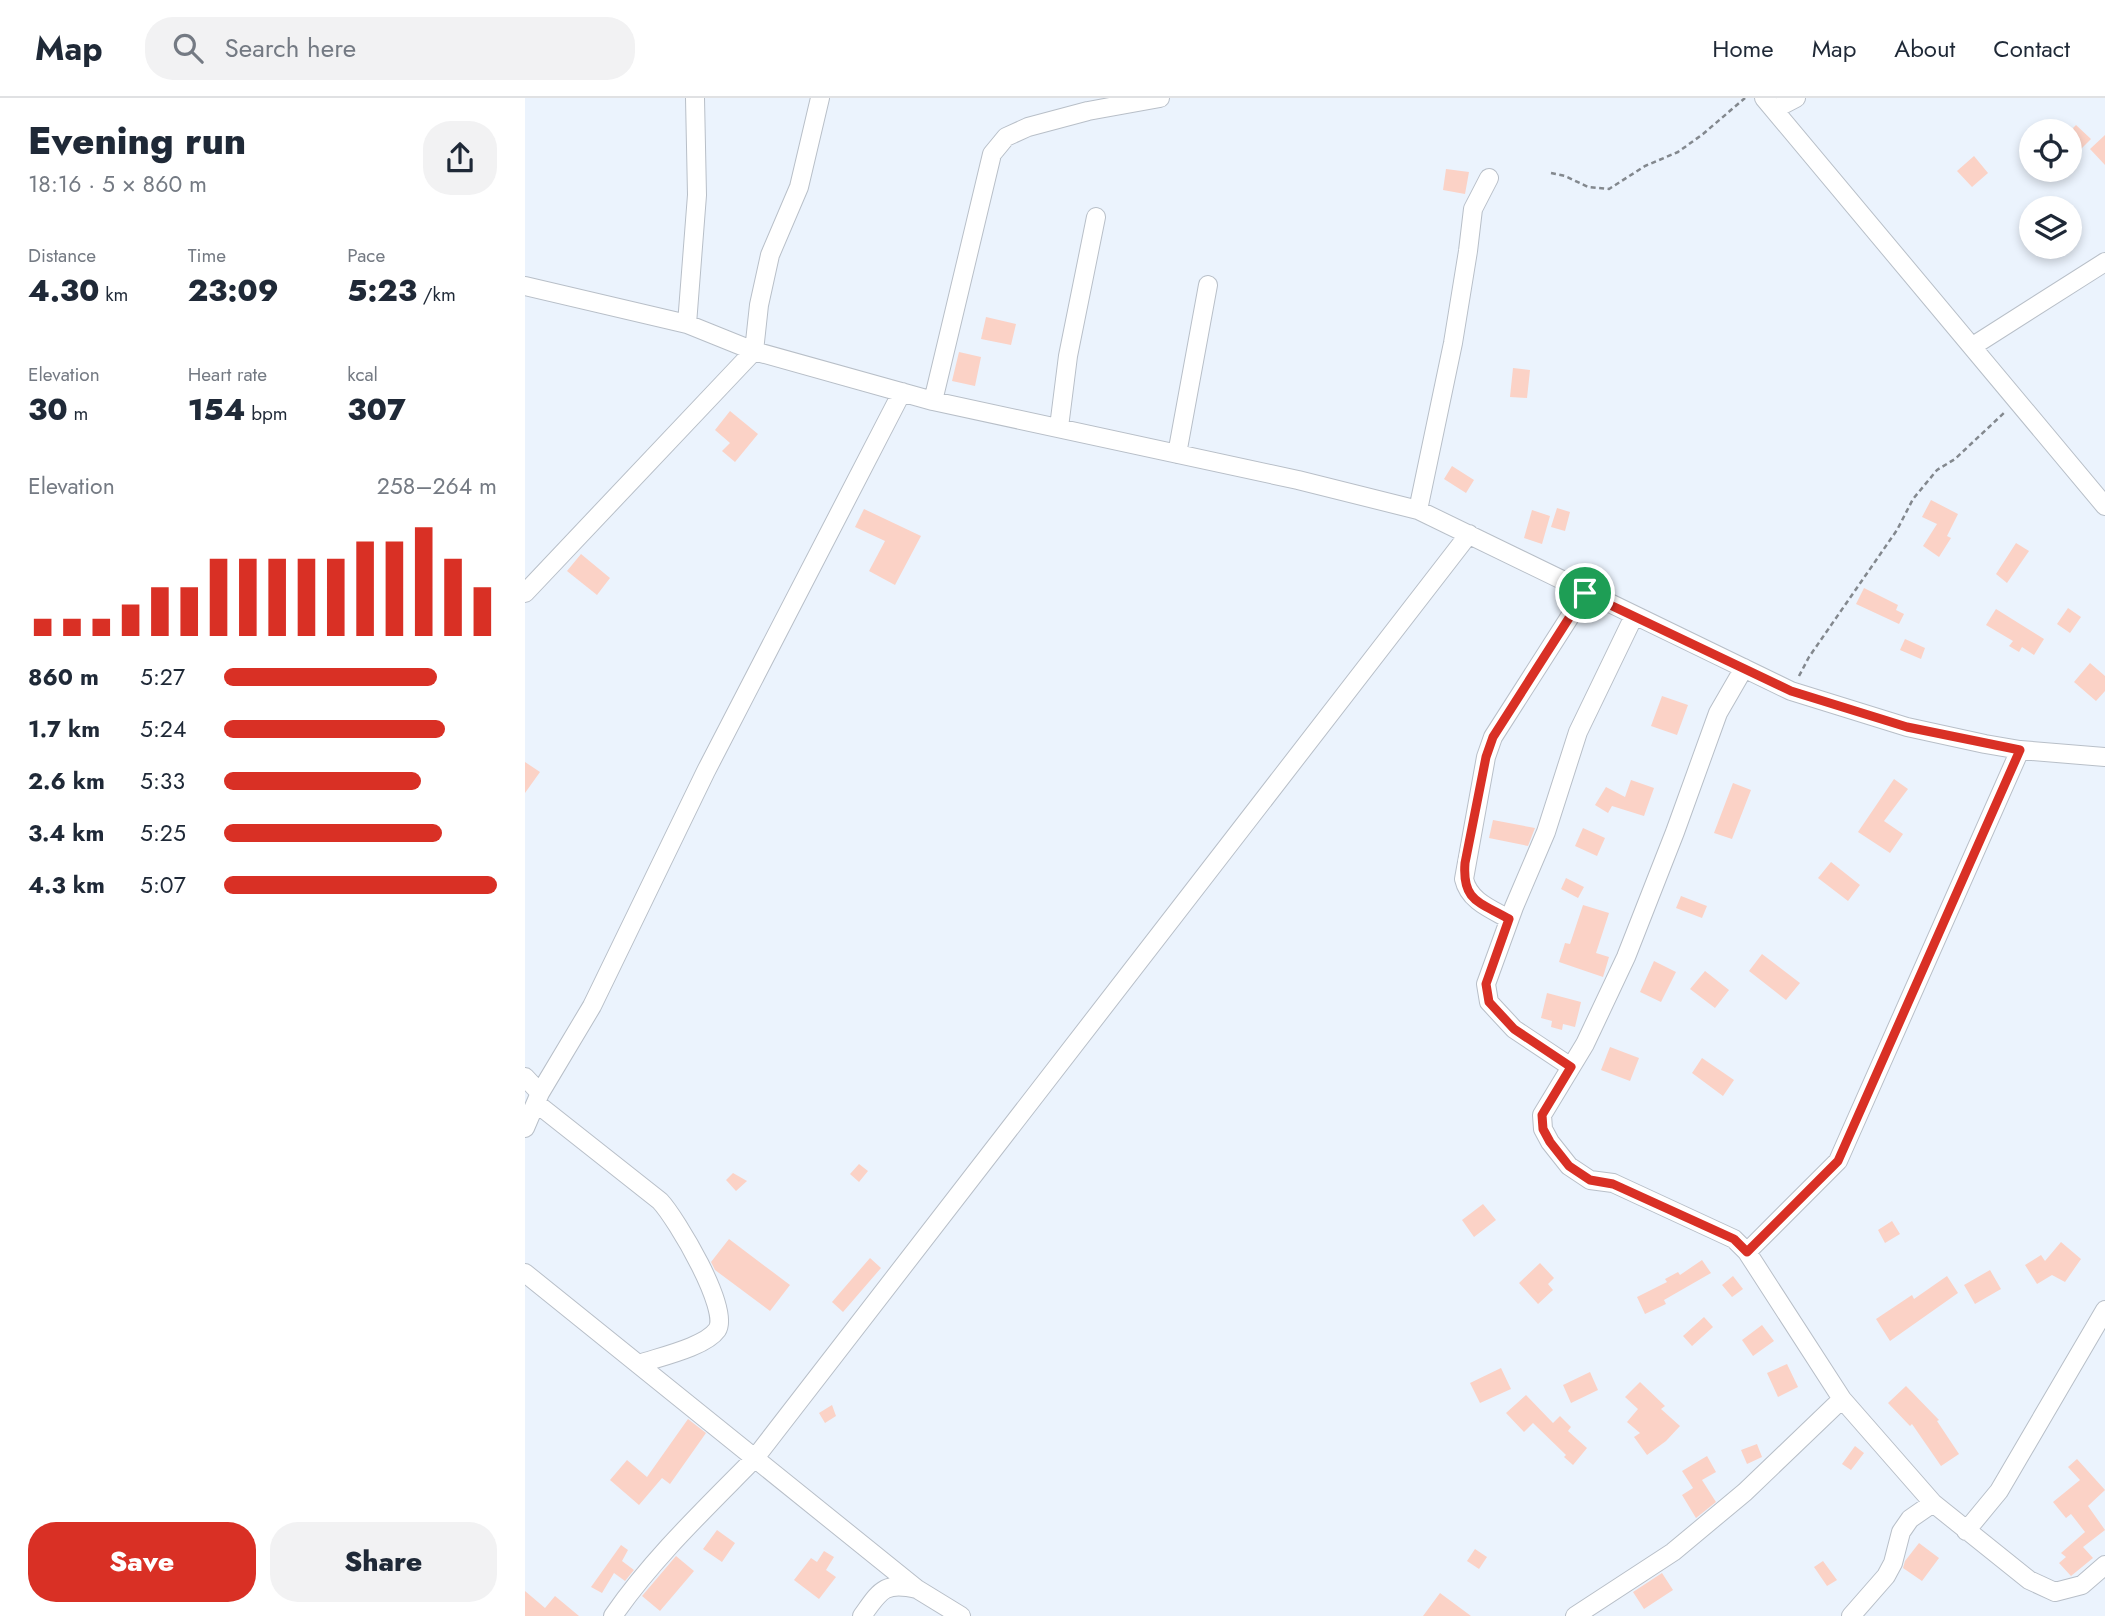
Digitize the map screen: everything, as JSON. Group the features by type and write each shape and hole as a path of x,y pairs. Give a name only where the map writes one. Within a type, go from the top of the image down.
{"street":[{"path":"687,324 697,195 695,98"},
{"path":"525,593 754,351 759,305 769,255 799,187 820,98"},
{"path":"933,401 992,154 1006,137 1028,127 1088,111 1160,98"},
{"path":"1795,98 1770,104 2105,506"},
{"path":"1418,510 1453,343 1472,209 1489,178"},
{"path":"1059,427 1068,356 1096,217"},
{"path":"1973,346 2105,262"},
{"path":"1177,454 1208,285"},
{"path":"525,286 687,324 754,351 933,401 1059,427 1418,510 1791,691 1907,727 2020,750 2105,757"},
{"path":"525,1128 538,1098 592,1006 706,771 902,392"},
{"path":"613,1616 681,1533 755,1458 1469,534"},
{"path":"1509,919 1475,899 1466,890 1464,879 1486,757 1493,737 1585,593"},
{"path":"1571,1067 1514,1029 1489,1002 1486,984 1509,919 1546,832 1578,732 1634,616"},
{"path":"1744,668 1718,713 1626,957 1585,1044 1542,1115 1543,1129 1569,1166 1590,1180 1613,1184 1734,1239 1747,1252 1842,1399 1933,1503 2029,1580 2055,1592 2082,1585 2105,1565"},
{"path":"1747,1252 1838,1161 2020,750"},
{"path":"525,1077 538,1098 673,1215 715,1297 720,1313 719,1328 707,1340 639,1364"},
{"path":"525,1273 917,1589 961,1616"},
{"path":"1966,1531 1999,1491 2105,1310"},
{"path":"1575,1616 1673,1552 1745,1492 1842,1399"},
{"path":"1851,1616 1886,1576 1893,1563 1901,1532 1910,1518 1933,1503"},
{"path":"862,1616 880,1592 888,1587 899,1585 917,1589"}],"path":[{"path":"1551,173 1565,176 1588,187 1609,189 1645,166 1678,152 1745,98"},
{"path":"1791,691 1809,657 1896,530 1913,499 1937,470 1955,459 2017,400"}],"building":[{"path":"2082,131 2091,139 2082,148"},
{"path":"2105,135 2105,165 2090,149"},
{"path":"1974,156 1988,173 1972,187 1957,171"},
{"path":"1446,169 1469,172 1465,194 1443,190"},
{"path":"986,317 1016,324 1011,345 981,339"},
{"path":"959,352 981,357 975,386 952,381"},
{"path":"1513,368 1530,370 1527,398 1510,397"},
{"path":"730,411 758,434 735,462 722,451 730,443 715,430"},
{"path":"1452,466 1474,480 1466,493 1444,479"},
{"path":"1931,500 1958,514 1947,536 1951,538 1939,557 1923,546 1937,524 1922,517"},
{"path":"1557,508 1570,512 1565,531 1551,527"},
{"path":"864,509 921,536 895,585 869,571 885,541 855,527"},
{"path":"1532,510 1550,516 1542,544 1524,538"},
{"path":"2016,543 2029,551 2007,583 1996,574"},
{"path":"581,554 610,578 597,595 567,571"},
{"path":"1864,588 1898,605 1896,610 1904,614 1899,624 1856,604"},
{"path":"2068,608 2081,617 2070,633 2057,624"},
{"path":"1996,609 2044,639 2034,655 2022,647 2019,652 2009,646 2013,641 1986,625"},
{"path":"1905,639 1925,648 1921,659 1900,650"},
{"path":"2090,663 2105,676 2105,691 2096,701 2074,682"},
{"path":"1662,696 1688,705 1677,735 1651,726"},
{"path":"525,762 540,772 525,793"},
{"path":"1894,779 1908,789 1884,821 1903,834 1890,853 1858,832"},
{"path":"1631,780 1654,788 1644,816 1612,806 1608,813 1595,805 1606,787 1625,797"},
{"path":"1733,783 1751,790 1732,839 1714,833"},
{"path":"1493,820 1535,828 1528,846 1489,838"},
{"path":"1583,828 1605,838 1597,856 1575,846"},
{"path":"1831,862 1860,885 1848,901 1818,878"},
{"path":"1566,878 1584,887 1578,898 1561,889"},
{"path":"1681,896 1707,906 1702,918 1676,908"},
{"path":"1583,905 1609,913 1596,953 1609,957 1603,977 1559,962 1565,943 1570,944"},
{"path":"1762,954 1800,983 1786,1000 1749,971"},
{"path":"1654,961 1676,972 1661,1002 1640,992"},
{"path":"1705,971 1729,990 1715,1008 1690,989"},
{"path":"1547,993 1581,1002 1575,1027 1563,1024 1562,1030 1551,1027 1552,1021 1541,1018"},
{"path":"1610,1047 1639,1058 1630,1081 1601,1070"},
{"path":"1702,1058 1734,1080 1723,1096 1692,1073"},
{"path":"859,1164 868,1171 859,1182 850,1174"},
{"path":"733,1173 747,1181 736,1191 726,1180"},
{"path":"1483,1204 1496,1220 1474,1237 1462,1220"},
{"path":"1892,1221 1900,1234 1885,1243 1878,1230"},
{"path":"729,1239 790,1285 770,1311 715,1270 711,1262"},
{"path":"2061,1242 2081,1259 2065,1282 2052,1275 2037,1284 2025,1265 2041,1255 2045,1261"},
{"path":"870,1258 881,1268 843,1312 832,1302"},
{"path":"1702,1260 1711,1273 1664,1300 1666,1304 1645,1314 1637,1297 1667,1282 1665,1279 1678,1272 1680,1275"},
{"path":"1540,1263 1554,1278 1548,1284 1553,1290 1538,1304 1519,1283"},
{"path":"1990,1270 2001,1289 1975,1304 1964,1285"},
{"path":"1733,1276 1743,1289 1732,1297 1722,1285"},
{"path":"1947,1276 1958,1293 1890,1341 1876,1319 1912,1295 1914,1299"},
{"path":"1704,1317 1713,1327 1692,1346 1683,1336"},
{"path":"1762,1325 1774,1341 1753,1356 1742,1340"},
{"path":"1787,1364 1798,1387 1778,1397 1767,1373"},
{"path":"1501,1368 1511,1389 1480,1403 1470,1383"},
{"path":"1590,1372 1598,1390 1571,1403 1563,1385"},
{"path":"1640,1382 1665,1406 1661,1409 1680,1426 1647,1455 1634,1437 1640,1433 1627,1422 1638,1409 1625,1397"},
{"path":"1906,1386 1939,1420 1937,1421 1959,1454 1941,1466 1912,1424 1910,1426 1888,1403"},
{"path":"1526,1395 1553,1423 1560,1416 1571,1427 1568,1431 1587,1448 1573,1465 1533,1423 1524,1432 1506,1413"},
{"path":"832,1405 836,1416 825,1423 819,1413"},
{"path":"688,1419 706,1433 670,1484 662,1478 639,1505 610,1480 627,1460 647,1477"},
{"path":"1757,1444 1762,1457 1747,1464 1741,1450"},
{"path":"1855,1446 1864,1453 1851,1470 1842,1464"},
{"path":"1707,1456 1716,1472 1702,1480 1716,1502 1696,1518 1682,1495 1693,1488 1682,1471"},
{"path":"2077,1459 2105,1490 2088,1506 2105,1530 2083,1547 2093,1558 2071,1576 2059,1563 2066,1557 2061,1553 2085,1532 2071,1514 2066,1518 2053,1502 2080,1480 2068,1467"},
{"path":"717,1530 735,1543 722,1562 703,1549"},
{"path":"1919,1543 1939,1558 1922,1581 1903,1568"},
{"path":"621,1545 628,1550 622,1561 634,1570 625,1581 614,1573 602,1593 591,1587"},
{"path":"1475,1549 1487,1557 1479,1569 1467,1561"},
{"path":"824,1551 834,1557 826,1570 836,1577 819,1599 794,1580 811,1558 817,1562"},
{"path":"676,1556 694,1571 660,1611 642,1596"},
{"path":"1823,1561 1837,1580 1827,1586 1814,1567"},
{"path":"1662,1573 1673,1590 1644,1609 1633,1592"},
{"path":"525,1591 545,1608 555,1596 579,1616 525,1616"},
{"path":"1440,1593 1471,1616 1423,1616"}],"route":[{"path":"1585,593 1791,691 1907,727 2020,750 1838,1161 1747,1252 1734,1239 1613,1184 1590,1180 1569,1166 1543,1129 1542,1115 1571,1067 1514,1029 1489,1002 1486,984 1509,919 1475,899 1466,890 1464,879 1486,757 1493,737 1585,593"}]}
